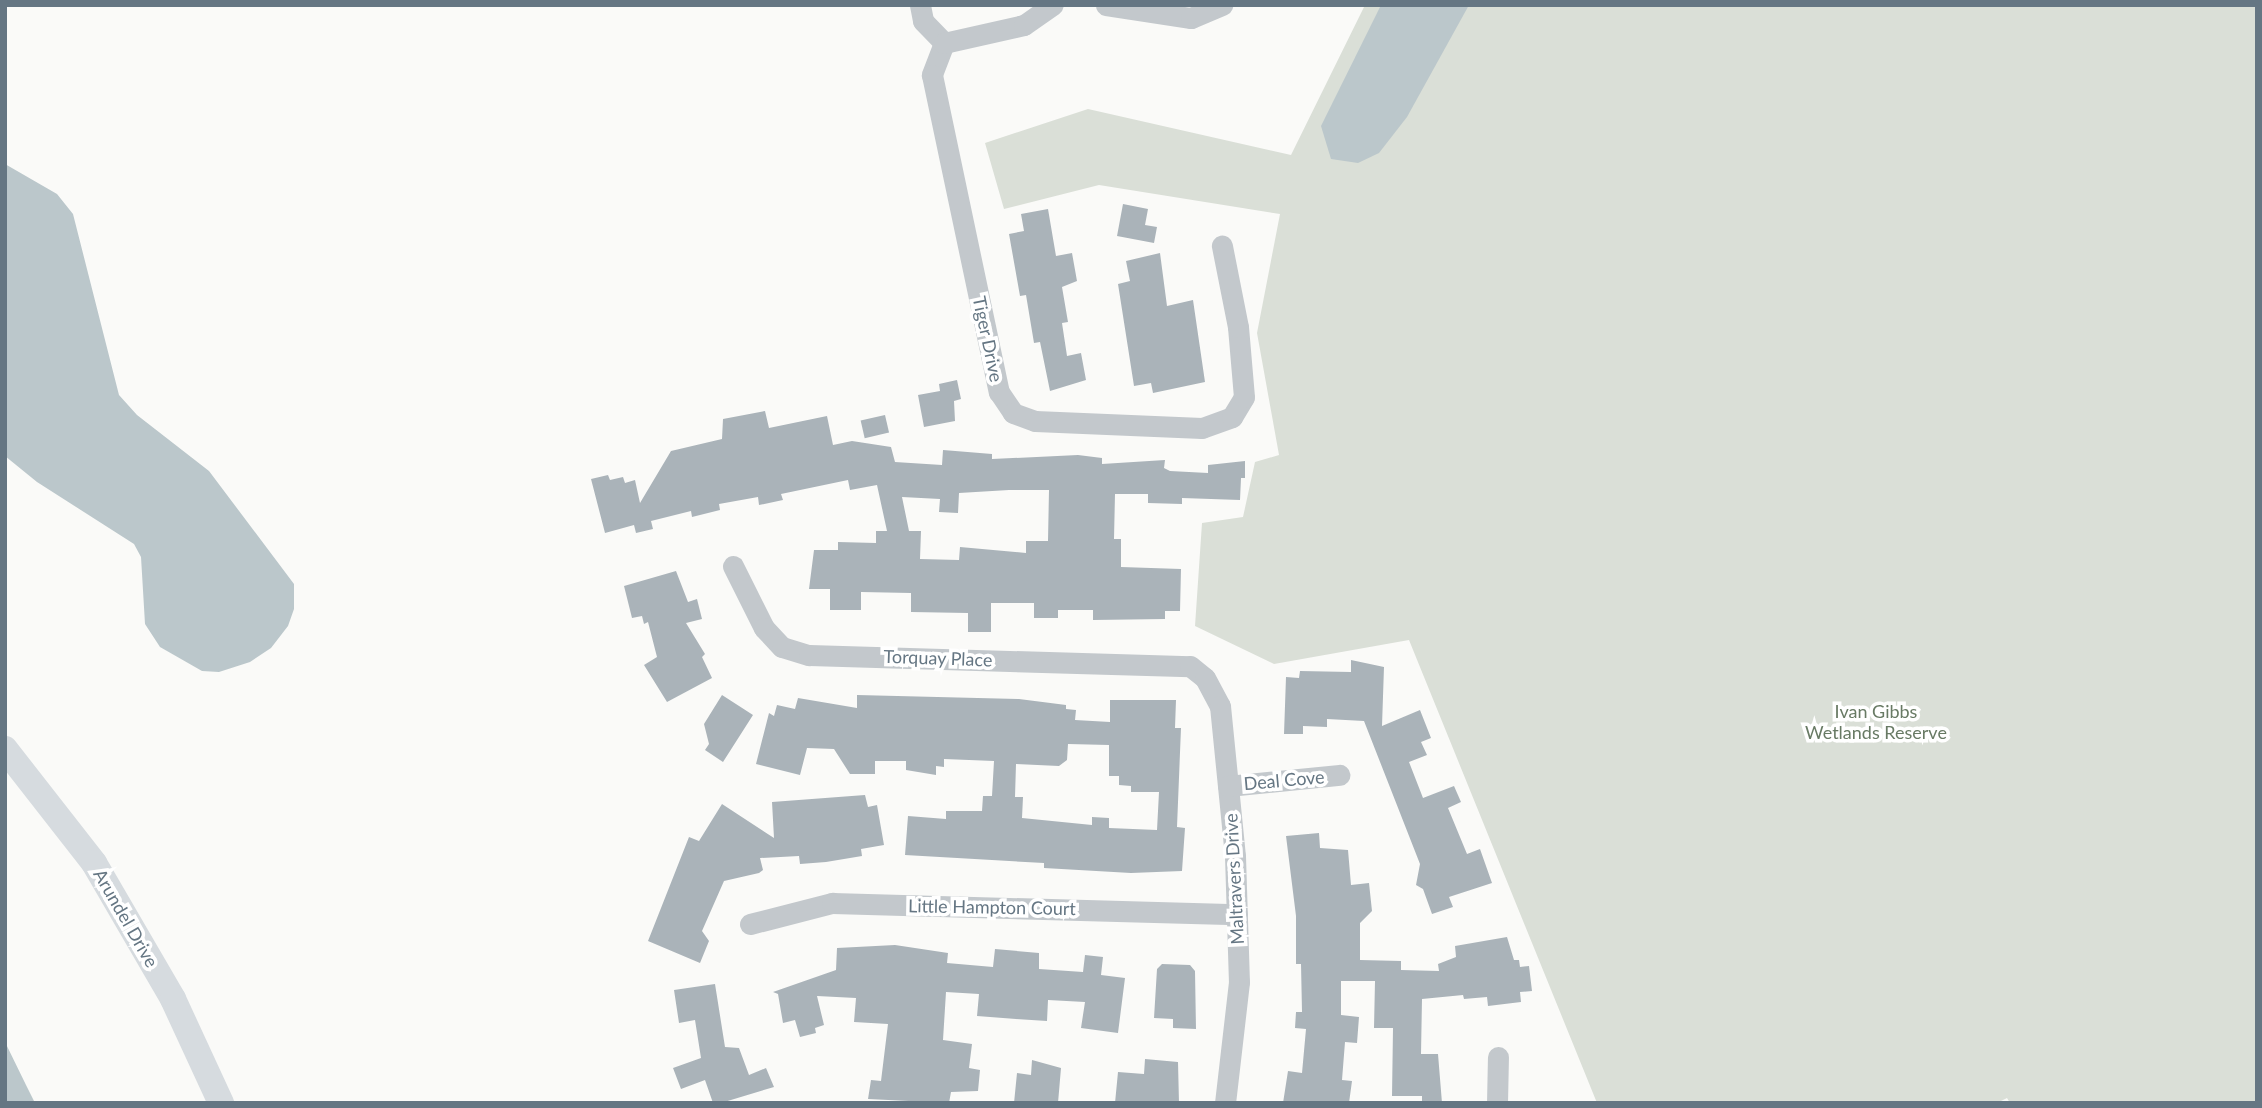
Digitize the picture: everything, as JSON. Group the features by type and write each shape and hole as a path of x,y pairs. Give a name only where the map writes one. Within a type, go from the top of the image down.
{"main road":[{"name":"Arundel Drive","path":"5,749 94,863 173,999 221,1103"}],"street":[{"path":"920,5 923,21 944,43 1024,25 1053,5"},
{"path":"1105,5 1191,18 1222,5"},
{"name":"Tiger Drive","path":"944,43 932,75 999,392 1013,413 1035,421 1202,428 1232,417 1244,397 1238,327 1222,246"},
{"name":"Torquay Place","path":"733,566 764,628 782,647 809,655 1191,666"},
{"name":"Maltravers Drive","path":"1191,666 1205,678 1220,706 1228,786 1237,914 1238,982 1225,1103"},
{"name":"Deal Cove","path":"1228,786 1339,775"},
{"name":"Little Hampton Court","path":"750,924 832,904 1237,914"},
{"path":"1497,1103 1499,1057"}],"green space":[{"name":"Ivan Gibbs Wetlands Reserve","path":"1365,5 2257,5 2257,1103 2010,1103 2007,1098 1997,1103 1597,1103 1409,640 1274,664 1195,626 1202,523 1243,517 1255,462 1279,455 1257,333 1280,214 1099,185 1004,209 985,143 1088,109 1291,155"}],"shaded area":[{"path":"1381,5 1469,5 1407,117 1379,153 1358,163 1331,159 1321,126"},
{"path":"5,164 57,194 73,214 119,395 137,415 209,471 294,584 294,609 288,626 271,648 250,662 219,672 202,671 160,647 145,624 141,557 134,544 37,482 5,456"},
{"path":"5,1042 26,1085 35,1103 5,1103"}],"building":[{"path":"1123,204 1148,209 1145,225 1157,227 1154,243 1117,236"},
{"path":"1048,209 1056,256 1072,253 1077,281 1062,287 1068,322 1062,323 1067,356 1081,353 1086,380 1050,391 1040,342 1034,343 1026,295 1020,296 1009,234 1024,231 1021,214"},
{"path":"1160,253 1167,306 1193,300 1205,382 1153,393 1151,383 1134,386 1118,284 1130,281 1126,261"},
{"path":"957,380 961,399 954,401 955,421 924,427 918,395 940,391 939,384"},
{"path":"765,411 769,428 827,416 833,445 852,441 891,447 895,462 942,465 943,450 992,454 992,459 1078,455 1102,458 1102,464 1165,460 1164,468 1170,471 1208,473 1208,465 1245,461 1245,478 1241,478 1240,500 1182,498 1182,504 1148,503 1148,494 1115,494 1114,539 1121,539 1121,567 1181,569 1180,611 1165,611 1165,619 1093,620 1093,610 1058,610 1058,618 1034,618 1034,603 991,603 991,632 968,632 968,613 911,612 911,593 861,592 861,610 830,610 830,589 809,589 814,550 838,550 838,542 876,543 876,531 887,531 877,485 850,490 848,480 781,494 783,500 759,505 758,497 719,504 720,510 692,517 691,511 651,521 653,529 636,533 634,525 605,533 591,479 608,475 610,480 623,477 625,483 635,480 640,503 671,451 722,439 723,419","holes":["1049,490 1048,541 1026,541 1026,553 960,547 959,560 920,559 921,531 909,531 902,497 940,499 939,512 958,513 959,493"]},
{"path":"885,415 889,433 865,438 861,421"},
{"path":"676,571 688,602 697,599 702,619 686,623 705,654 702,657 712,678 667,702 644,665 657,657 648,622 644,624 642,616 632,618 624,586"},
{"path":"1351,660 1384,667 1382,726 1420,710 1431,738 1421,742 1427,755 1409,762 1423,798 1454,786 1461,802 1448,808 1467,854 1480,849 1492,883 1449,897 1453,907 1432,914 1423,889 1416,885 1420,864 1364,721 1327,719 1327,727 1303,726 1303,734 1284,734 1286,677 1299,678 1300,671 1351,672"},
{"path":"722,695 753,715 723,762 705,750 709,744 704,724"},
{"path":"857,695 1019,699 1066,705 1066,709 1076,710 1075,720 1110,722 1110,700 1176,700 1175,728 1181,728 1177,827 1185,828 1182,871 1131,873 1044,868 1044,863 905,855 908,816 946,819 946,811 982,811 983,796 992,796 994,761 944,759 944,767 936,766 936,775 906,770 906,761 875,761 875,774 850,774 834,749 807,748 800,775 756,764 769,713 774,716 777,705 795,709 798,698 857,708","holes":["1068,744 1109,745 1109,776 1119,776 1119,785 1131,786 1131,792 1159,792 1157,830 1109,828 1109,818 1092,817 1092,825 1022,818 1023,797 1015,797 1016,764 1059,766 1067,760"]},
{"path":"865,795 868,807 877,805 884,845 861,849 862,856 826,862 800,864 799,856 760,858 763,870 759,873 724,881 702,931 709,941 700,963 648,941 689,837 699,841 722,804 774,838 772,802"},
{"path":"1319,833 1320,848 1348,850 1351,885 1369,883 1372,911 1360,923 1360,960 1401,961 1401,970 1439,971 1438,964 1456,957 1455,946 1507,937 1514,960 1519,960 1520,967 1529,966 1532,991 1520,992 1521,1002 1488,1006 1487,997 1464,999 1463,995 1422,999 1421,1054 1438,1054 1442,1103 1422,1103 1422,1096 1392,1096 1393,1028 1374,1028 1375,981 1341,981 1341,1015 1359,1017 1357,1043 1345,1042 1342,1080 1352,1081 1349,1103 1283,1103 1288,1071 1302,1073 1306,1029 1295,1028 1296,1012 1302,1012 1301,964 1296,964 1296,916 1286,836"},
{"path":"895,945 948,953 947,963 993,967 995,949 1039,953 1039,969 1083,972 1085,955 1103,957 1101,975 1125,978 1118,1033 1081,1028 1085,1002 1048,1000 1047,1021 1016,1019 977,1016 979,994 946,992 943,1040 972,1044 969,1068 980,1070 978,1091 951,1092 949,1103 868,1099 871,1080 881,1081 888,1024 854,1022 856,998 817,996 824,1025 815,1028 816,1033 800,1037 795,1020 783,1023 778,994 773,992 836,970 837,948"},
{"path":"1162,964 1190,965 1195,971 1196,1029 1173,1028 1173,1019 1154,1018 1157,969"},
{"path":"715,984 725,1047 739,1048 749,1075 766,1068 774,1087 721,1103 713,1103 705,1080 681,1089 673,1068 701,1058 695,1020 679,1023 674,990"},
{"path":"1145,1059 1178,1062 1179,1103 1115,1103 1118,1072 1144,1074"},
{"path":"1032,1060 1061,1068 1058,1103 1014,1103 1017,1073 1031,1075"}]}
